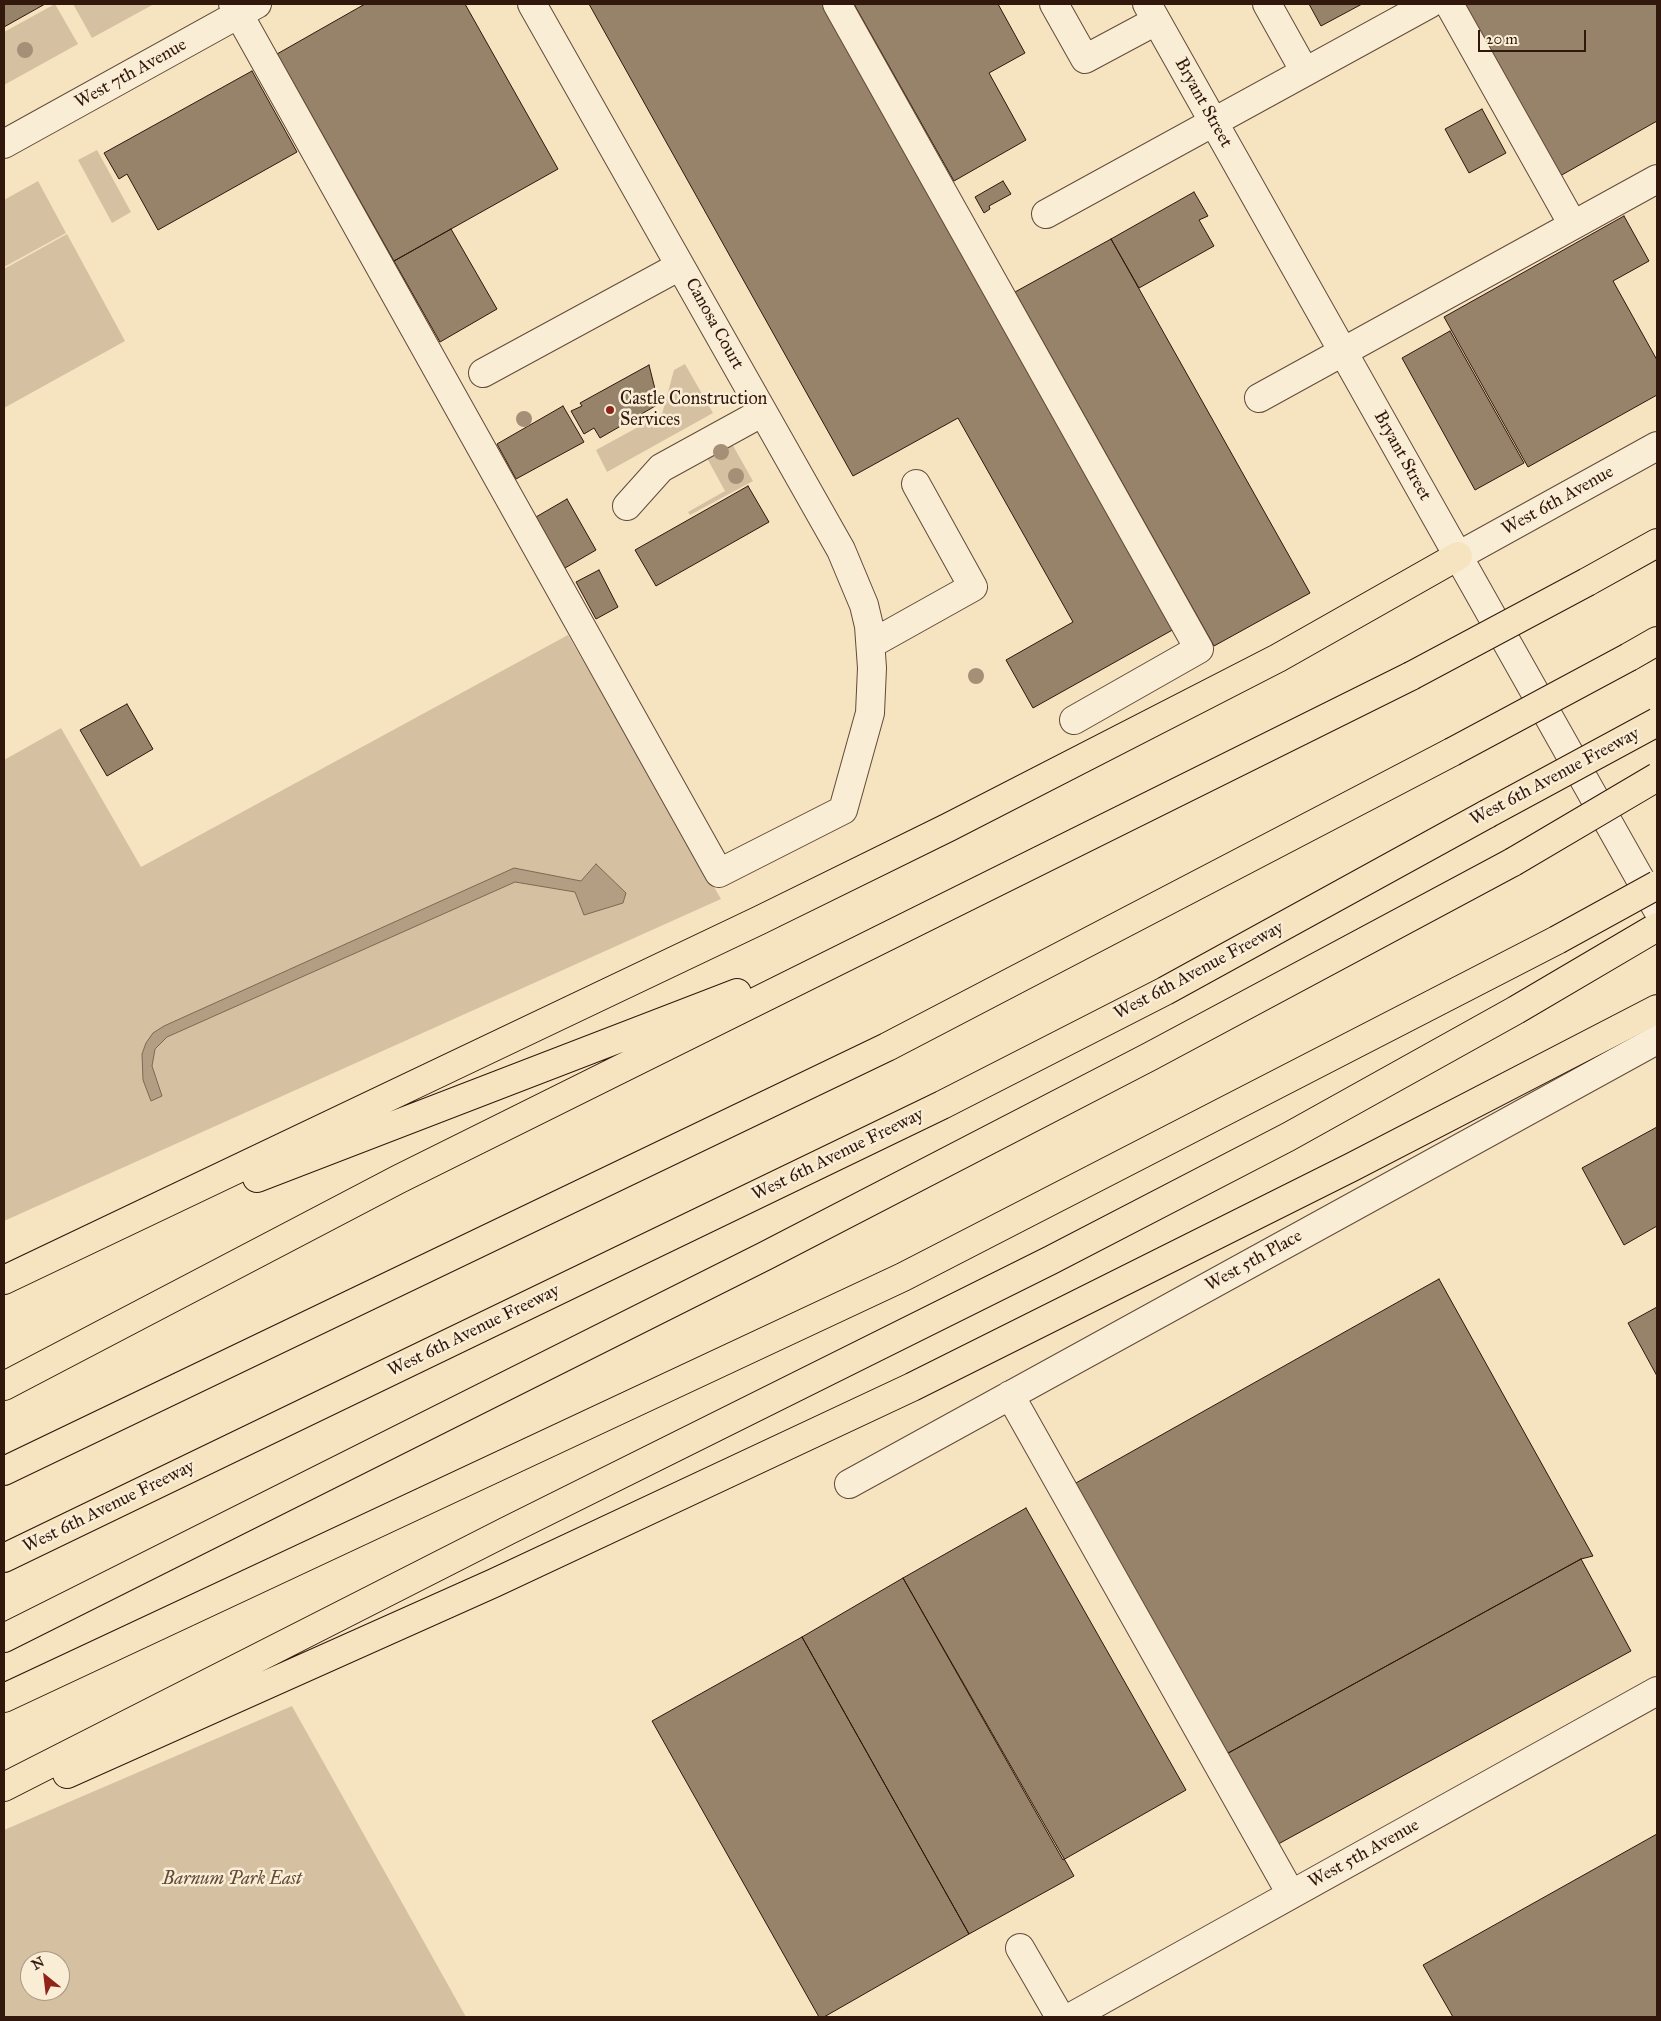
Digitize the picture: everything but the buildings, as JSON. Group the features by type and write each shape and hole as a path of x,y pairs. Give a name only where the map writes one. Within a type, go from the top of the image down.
{"highway":[{"path":"4,1386 399,1179 1411,676 1657,543"},
{"path":"1587,582 1657,548"},
{"path":"4,1280 941,832 1278,658 1458,556"},
{"path":"4,1471 887,1046 1452,752 1657,641"},
{"name":"West 6th Avenue Freeway","path":"4,1558 942,1105 1165,991 1657,722"},
{"path":"12,1634 774,1251 1140,1061 1513,862 1657,777"},
{"path":"4,1698 903,1277 1557,940 1657,885"},
{"path":"4,1787 507,1531 1051,1260 1288,1137 1576,975 1657,927"},
{"path":"62,1253 896,932"},
{"path":"4,1802 485,1587 912,1388 1352,1167 1657,1009"}],"street":[{"name":"Canosa Court","path":"243,7 719,873 843,810 870,713 871,644 864,605 841,550 532,4"},
{"path":"837,4 1199,649 1074,720"},
{"path":"1054,4 1085,60 1152,12"},
{"path":"1267,4 1305,72"},
{"path":"1046,214 1429,4"},
{"path":"1448,4 1573,225"},
{"name":"West 7th Avenue","path":"4,144 243,7"},
{"name":"Bryant Street","path":"1152,12 1657,909"},
{"path":"1259,398 1657,179"},
{"path":"483,373 680,266"},
{"path":"627,506 661,468 763,412"},
{"name":"West 6th Avenue","path":"1458,556 1657,446"},
{"path":"871,644 974,587 916,484"},
{"name":"West 5th Place","path":"849,1484 1652,1042 1657,1037"},
{"path":"1010,1395 1291,1894"},
{"name":"West 5th Avenue","path":"1071,2017 1657,1691"},
{"path":"1020,1948 1060,2017"}],"green space":[{"path":"55,4 78,44 4,85 4,32"},
{"path":"73,4 154,4 92,38"},
{"path":"97,150 131,212 112,223 78,160"},
{"path":"38,181 66,233 4,267 4,200"},
{"path":"67,234 125,341 4,408 4,269"},
{"path":"685,364 713,413 607,472 596,450 662,414 674,370"},
{"path":"727,435 753,481 690,515 688,512 725,491 702,449"},
{"path":"568,635 721,899 4,1221 4,760 61,728 141,867"},
{"name":"Barnum Park East","path":"292,1706 466,2017 4,2017 4,1830"}],"shaded area":[{"path":"596,864 626,893 623,903 584,915 575,892 515,882 167,1037 155,1049 152,1066 162,1096 151,1101 143,1080 142,1054 146,1043 153,1033 164,1026 514,868 581,881"}],"place":[{"name":"Castle Construction Services","path":"610,410"}]}
